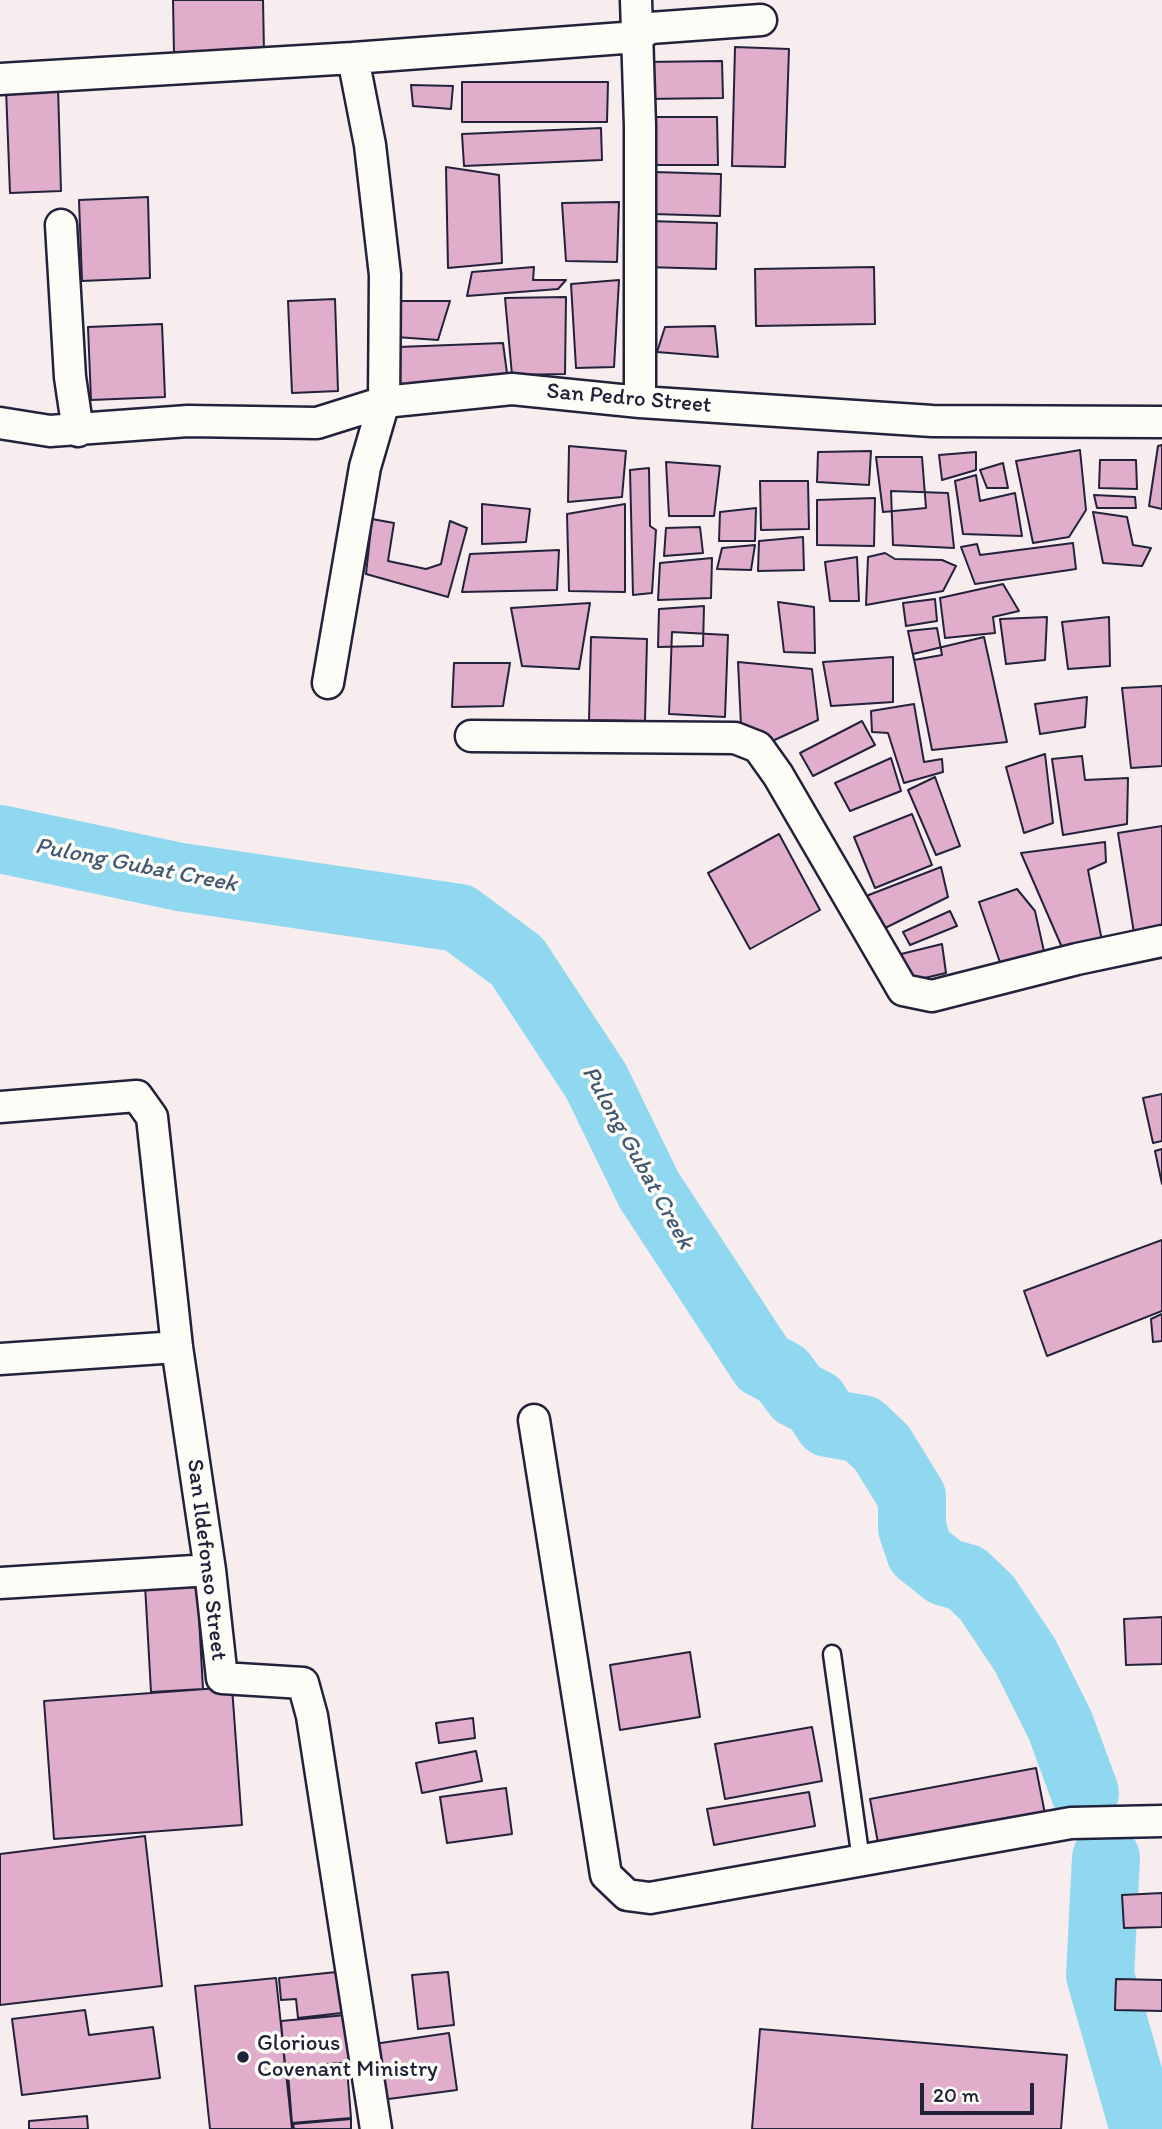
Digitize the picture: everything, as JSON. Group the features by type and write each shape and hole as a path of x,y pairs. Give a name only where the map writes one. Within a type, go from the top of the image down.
{"street":[{"path":"636,0 640,402"},
{"path":"0,79 353,58 637,37 650,28 761,20"},
{"path":"328,682 365,467 384,402 384,275 370,145 353,58"},
{"path":"61,225 70,377 78,431"},
{"name":"San Pedro Street","path":"0,423 50,431 188,421 317,424 384,402 512,389 640,402 932,421 1162,422"},
{"path":"471,736 734,738 758,747 778,775 903,990 932,996 1077,959 1162,942"},
{"name":"San Ildefonso Street","path":"0,1107 137,1096 152,1117 177,1347 210,1570 222,1678 303,1683 312,1716 376,2129"},
{"path":"0,1359 177,1347"},
{"path":"534,1420 606,1875 627,1895 650,1898 1071,1823 1162,1821"},
{"path":"0,1583 210,1570"}],"lane":[{"path":"832,1654 861,1860"}],"building":[{"path":"173,0 263,0 264,52 174,54"},
{"path":"735,47 789,49 785,167 732,166"},
{"path":"722,61 723,98 644,99 644,62"},
{"path":"462,82 608,82 607,122 462,122"},
{"path":"411,85 453,86 451,109 413,106"},
{"path":"58,87 61,191 10,193 6,89"},
{"path":"646,117 717,117 718,165 646,165"},
{"path":"601,128 602,160 464,166 462,134"},
{"path":"446,167 499,175 502,263 448,268"},
{"path":"654,172 721,174 720,216 653,214"},
{"path":"148,197 150,278 82,281 79,200"},
{"path":"619,202 617,262 566,261 562,203"},
{"path":"647,221 717,223 716,269 645,267"},
{"path":"534,267 533,280 566,280 558,289 467,296 472,272"},
{"path":"874,267 875,324 756,326 755,269"},
{"path":"619,280 614,367 576,368 571,284"},
{"path":"566,297 565,374 512,375 505,298"},
{"path":"335,299 338,391 292,393 288,301"},
{"path":"392,301 450,301 438,340 396,337"},
{"path":"162,324 165,397 91,400 88,327"},
{"path":"715,326 718,357 657,352 665,327"},
{"path":"503,343 508,381 393,389 398,347"},
{"path":"1162,445 1162,509 1149,506 1158,446"},
{"path":"569,446 626,451 622,497 568,502"},
{"path":"1080,450 1086,510 1069,537 1033,543 1016,461"},
{"path":"871,451 869,485 817,482 818,452"},
{"path":"976,452 976,470 942,480 939,455"},
{"path":"876,457 922,457 926,508 883,512"},
{"path":"1100,460 1136,460 1137,489 1099,488"},
{"path":"666,462 720,466 714,516 669,516"},
{"path":"1003,463 1008,488 987,488 980,470"},
{"path":"649,468 650,526 656,530 652,593 633,595 630,470"},
{"path":"976,475 980,501 1015,493 1022,536 963,534 955,481"},
{"path":"760,481 808,481 809,529 761,530"},
{"path":"891,491 948,493 954,548 893,545"},
{"path":"1094,495 1135,497 1136,508 1097,508"},
{"path":"875,498 874,546 817,545 817,500"},
{"path":"482,504 530,509 526,542 482,544"},
{"path":"625,504 625,592 569,591 567,514"},
{"path":"756,508 755,541 719,541 720,512"},
{"path":"1093,512 1127,517 1133,545 1151,548 1142,566 1103,563"},
{"path":"372,519 394,523 388,561 426,569 441,564 450,521 467,528 448,597 366,574"},
{"path":"700,527 703,553 664,556 666,528"},
{"path":"803,537 804,570 758,571 759,541"},
{"path":"1073,543 1076,569 975,584 961,547 977,544 980,555"},
{"path":"755,545 751,570 717,569 722,548"},
{"path":"559,550 557,590 462,592 470,554"},
{"path":"885,553 895,559 942,560 956,566 943,591 866,605 868,557"},
{"path":"857,557 859,601 830,601 825,562"},
{"path":"712,558 711,598 658,600 660,563"},
{"path":"1003,584 1019,611 993,617 995,633 945,638 940,598"},
{"path":"935,599 937,621 906,626 903,603"},
{"path":"778,602 814,607 815,653 784,652"},
{"path":"590,603 579,669 522,666 511,608"},
{"path":"704,606 703,646 658,647 659,609"},
{"path":"1047,617 1045,660 1006,664 1000,619"},
{"path":"1109,617 1110,666 1068,669 1062,622"},
{"path":"937,628 942,655 914,660 908,631"},
{"path":"672,632 728,635 725,717 669,714"},
{"path":"591,637 647,639 645,721 589,720"},
{"path":"984,637 1007,742 932,750 913,654"},
{"path":"893,657 893,702 831,706 823,662"},
{"path":"738,662 812,669 818,720 768,743 741,725"},
{"path":"454,663 510,663 503,706 452,707"},
{"path":"1162,686 1162,766 1131,768 1122,688"},
{"path":"1087,697 1085,727 1040,734 1035,704"},
{"path":"914,704 924,762 942,759 943,772 904,783 888,733 872,732 871,711"},
{"path":"862,721 875,745 813,776 800,753"},
{"path":"1045,754 1053,823 1024,833 1006,767"},
{"path":"1082,756 1085,780 1128,778 1127,824 1063,835 1052,759"},
{"path":"891,758 901,791 850,811 835,783"},
{"path":"935,777 960,846 936,855 908,790"},
{"path":"912,814 932,865 875,888 854,837"},
{"path":"1162,826 1162,928 1134,933 1118,833"},
{"path":"779,834 820,910 750,949 708,873"},
{"path":"1105,842 1106,862 1088,870 1103,946 1064,952 1021,853"},
{"path":"941,867 948,897 881,930 861,898"},
{"path":"1017,889 1035,911 1045,956 1002,968 979,902"},
{"path":"950,911 957,926 910,945 903,932"},
{"path":"942,944 946,973 907,982 897,955"},
{"path":"1162,1094 1162,1141 1153,1143 1143,1098"},
{"path":"1162,1149 1162,1184 1155,1151"},
{"path":"1162,1240 1162,1311 1047,1356 1024,1291"},
{"path":"1162,1314 1162,1341 1153,1342 1151,1319"},
{"path":"197,1582 203,1689 151,1692 145,1585"},
{"path":"1162,1617 1162,1664 1126,1665 1124,1619"},
{"path":"690,1652 700,1717 620,1730 610,1665"},
{"path":"232,1687 242,1825 54,1839 44,1701"},
{"path":"473,1718 475,1738 439,1743 436,1723"},
{"path":"812,1727 822,1781 725,1799 715,1744"},
{"path":"476,1751 482,1781 422,1793 416,1763"},
{"path":"1036,1768 1045,1814 878,1843 870,1799"},
{"path":"506,1788 512,1834 447,1843 440,1797"},
{"path":"809,1792 815,1826 714,1845 707,1809"},
{"path":"145,1836 162,1986 0,2005 0,1854"},
{"path":"1162,1893 1162,1927 1124,1928 1122,1895"},
{"path":"346,1971 350,2012 298,2018 296,1999 281,2000 279,1978"},
{"path":"448,1972 454,2025 418,2029 412,1975"},
{"name":"Glorious Covenant Ministry","path":"276,1978 292,2129 210,2129 195,1986"},
{"path":"1116,1979 1162,1980 1162,2011 1115,2010"},
{"path":"85,2010 89,2035 153,2027 160,2078 22,2095 12,2019"},
{"path":"346,2015 350,2062 285,2068 281,2021"},
{"path":"760,2029 1067,2055 1061,2129 752,2129"},
{"path":"449,2033 457,2090 381,2100 374,2044"},
{"path":"347,2068 351,2118 292,2123 288,2073"},
{"path":"87,2116 88,2129 29,2129 29,2121"},
{"path":"351,2119 351,2129 294,2129 293,2124"}],"waterway":[{"name":"Pulong Gubat Creek","path":"0,839 180,877 459,918 517,961 596,1081 649,1190 763,1364 782,1374 797,1394 815,1403 828,1423 862,1429 882,1448 912,1497 912,1528 920,1552 945,1572 966,1578 987,1598 1025,1655 1060,1725 1085,1793"},
{"name":"Pulong Gubat Creek","path":"1106,1858 1100,1975 1144,2129"}],"place":[{"name":"Glorious Covenant Ministry","path":"243,2057"}]}
